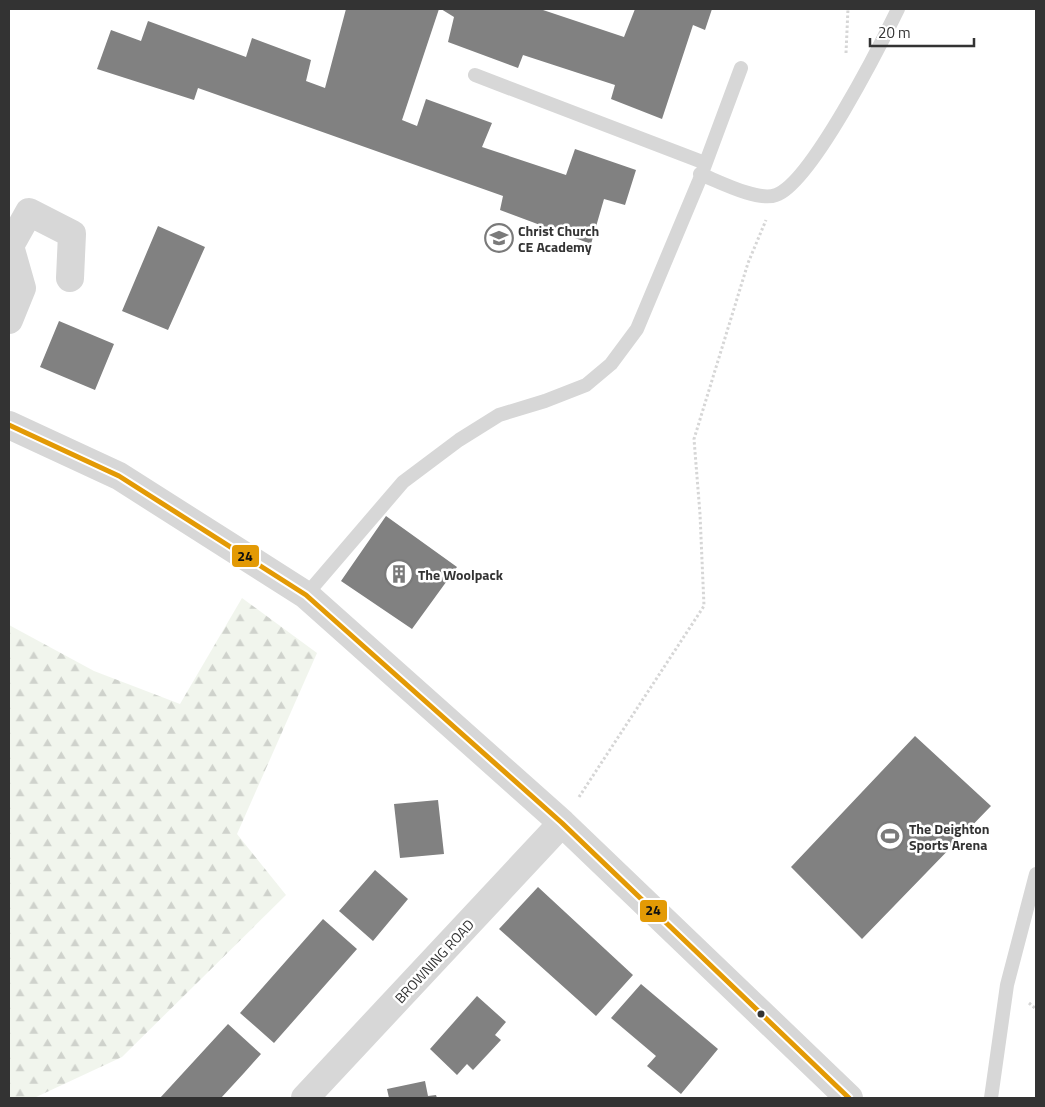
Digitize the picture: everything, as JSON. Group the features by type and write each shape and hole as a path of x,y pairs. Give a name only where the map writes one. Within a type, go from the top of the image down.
{"street":[{"path":"9,320 22,288 10,246 29,212 72,234 70,278"},
{"path":"9,425 119,476 306,595 562,823 849,1098"},
{"name":"BROWNING ROAD","path":"305,1098 562,823"}],"lane":[{"path":"475,75 703,168 757,196 776,196 802,176 841,114 898,9"},
{"path":"306,595 403,482 459,440 499,415 545,401 586,385 611,364 637,330 703,168 741,68"},
{"path":"991,1098 1007,985 1036,874"}],"path":[{"path":"846,60 848,9"},
{"path":"562,823 704,606 694,438 748,263 776,196"}],"green space":[{"path":"242,598 317,653 237,834 286,895 122,1057 34,1098 9,1098 9,625 94,671 180,704"}],"building":[{"path":"346,9 439,9 402,120 417,126 426,99 492,123 482,147 566,175 575,149 636,170 625,205 604,199 591,244 500,210 503,196 198,88 194,100 97,69 111,30 141,41 148,21 246,57 252,38 311,60 306,81 325,88"},
{"path":"441,9 540,9 624,37 635,9 712,9 705,30 693,25 662,119 611,99 615,85 523,55 518,68 448,42 454,17"},
{"path":"158,226 205,247 168,330 122,311"},
{"path":"59,321 114,344 95,390 40,367"},
{"name":"The Woolpack","path":"386,516 457,567 412,629 341,581"},
{"name":"The Deighton Sports Arena","path":"915,736 991,806 862,939 791,867"},
{"path":"438,800 444,854 400,858 394,804"},
{"path":"375,870 408,899 373,941 339,911"},
{"path":"538,887 633,975 596,1016 499,929"},
{"path":"323,919 357,949 274,1043 240,1013"},
{"path":"641,984 718,1049 681,1094 647,1066 656,1056 611,1018"},
{"path":"477,996 506,1022 495,1035 501,1040 473,1070 467,1064 457,1075 430,1049"},
{"path":"228,1024 261,1054 244,1073 221,1098 160,1098"},
{"path":"425,1081 428,1096 436,1095 437,1098 389,1098 387,1089"}],"transit line":[{"name":"24","path":"9,425 119,476 306,595 562,823 849,1098"}],"place":[{"name":"Christ Church CE Academy","path":"499,238"},
{"name":"The Woolpack","path":"399,574"},
{"name":"The Deighton Sports Arena","path":"890,836"}]}
